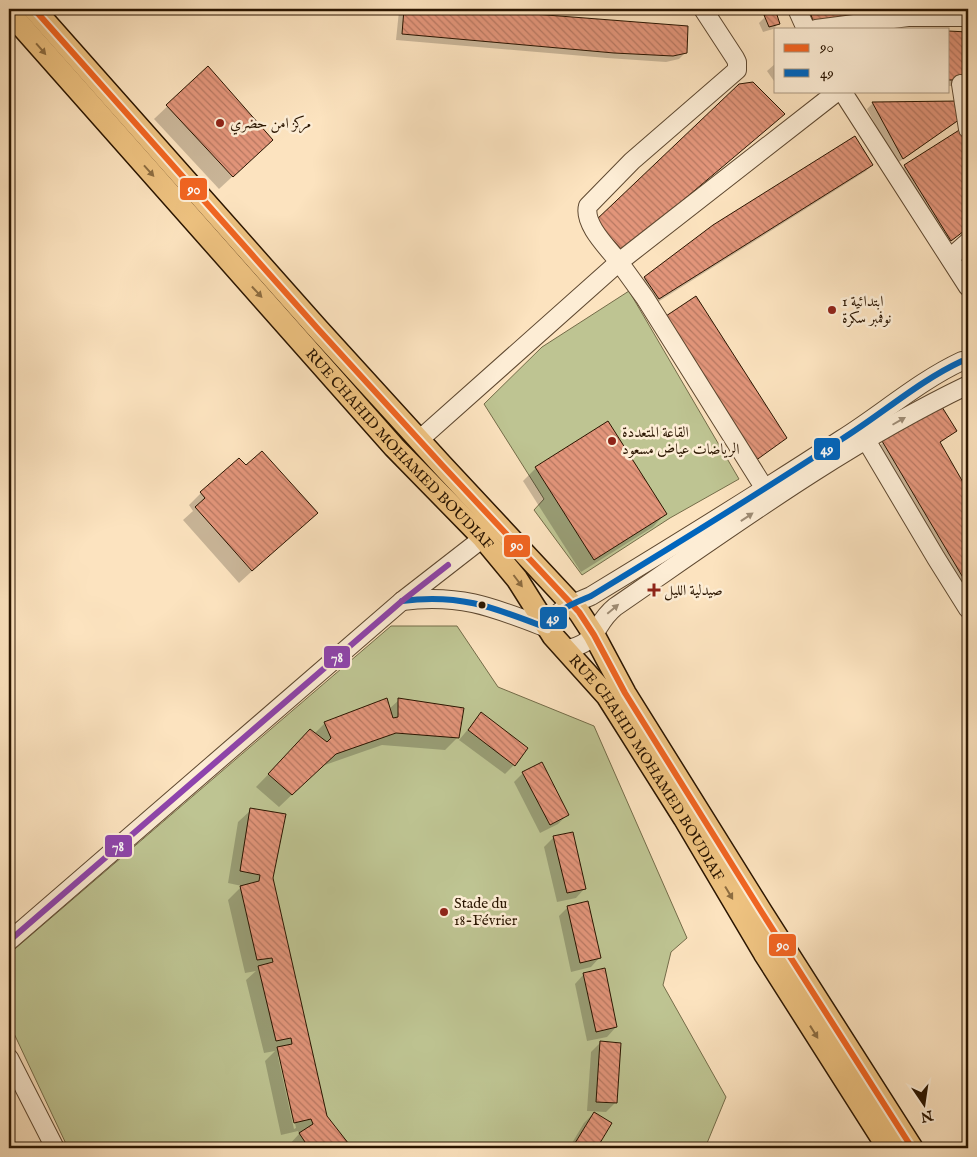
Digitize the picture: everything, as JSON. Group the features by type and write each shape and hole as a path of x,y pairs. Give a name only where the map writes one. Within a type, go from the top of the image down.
{"main road":[{"name":"RUE CHAHID MOHAMED BOUDIAF","path":"34,9 419,440 586,620 625,693 761,912 912,1148"},
{"name":"RUE CHAHID MOHAMED BOUDIAF","path":"9,12 394,447 482,538 517,579 547,628 607,696 684,818 764,953 888,1148"}],"street":[{"path":"703,9 735,58 737,70 632,161 588,206 587,216 590,224 645,298 765,489"},
{"path":"797,9 806,28"},
{"path":"824,28 908,17 968,17"},
{"path":"959,84 968,129"},
{"path":"419,440 619,262 839,92"},
{"path":"841,92 968,287"},
{"path":"950,258 968,242"},
{"path":"402,601 441,598 469,601 497,609 547,628 559,612 591,596 765,489 858,429 931,378 965,359"},
{"path":"565,650 584,644 594,635 607,614 615,607 772,500 866,440 924,406 968,385 961,377 960,366 965,359"},
{"path":"866,440 968,609"},
{"path":"9,941 402,601 482,538"},
{"path":"9,1058 56,1148"}],"green space":[{"name":"القاعة المتعددة الرياضات عياض مسعود","path":"629,291 739,479 670,518 582,575 534,510 544,499 484,404 542,347"},
{"name":"Stade du 18-Février","path":"391,626 457,626 498,687 594,726 687,938 671,952 663,985 726,1097 705,1148 68,1148 9,1023 9,954"}],"building":[{"path":"404,9 469,9 688,26 687,53 673,56 614,53 402,34"},
{"path":"809,9 902,9 813,21"},
{"path":"776,12 780,24 769,27 764,15"},
{"path":"950,31 968,32 968,80 950,80"},
{"name":"مركز امن حضري","path":"208,66 273,140 233,177 166,105"},
{"path":"753,82 785,114 623,251 595,221 739,84"},
{"path":"960,101 963,117 903,159 872,102"},
{"path":"964,127 968,157 968,228 951,241 904,165"},
{"path":"855,136 873,165 659,299 644,277 713,225"},
{"path":"696,296 787,438 755,461 666,316"},
{"path":"942,407 957,431 940,442 968,491 968,586 882,441"},
{"path":"608,421 667,514 594,560 535,467"},
{"path":"262,451 318,513 252,571 195,507 205,498 200,492 239,458 246,465"},
{"path":"387,698 393,718 398,717 398,698 464,708 459,738 396,733 336,754 292,795 268,774 310,729 327,742 331,738 324,722"},
{"path":"481,712 528,748 515,766 468,730"},
{"path":"542,762 569,815 550,825 522,772"},
{"path":"250,808 286,814 273,878 327,1116 352,1148 309,1148 299,1133 313,1124 311,1119 294,1123 277,1047 292,1044 291,1038 276,1041 258,966 273,962 272,958 257,960 240,886 259,881 260,875 240,871"},
{"path":"573,832 586,889 567,893 553,836"},
{"path":"588,901 601,958 580,963 567,906"},
{"path":"605,968 617,1027 596,1032 583,973"},
{"path":"600,1041 621,1043 617,1103 596,1102"},
{"path":"594,1112 612,1123 597,1148 572,1148"}],"transit line":[{"name":"90","path":"34,9 318,329 579,612 594,635 625,693 912,1148"},
{"name":"49","path":"402,601 442,599 477,604 511,614 547,628 555,616 565,608 591,596 717,519 857,429 931,378 962,361"},
{"name":"78","path":"9,941 402,601 448,565"}],"place":[{"name":"مركز امن حضري","path":"220,123"},
{"name":"ابتدائية 1 نوفمبر سكرة","path":"832,310"},
{"name":"القاعة المتعددة الرياضات عياض مسعود","path":"612,441"},
{"name":"صيدلية الليل","path":"654,590"},
{"name":"Stade du 18-Février","path":"444,912"}]}
